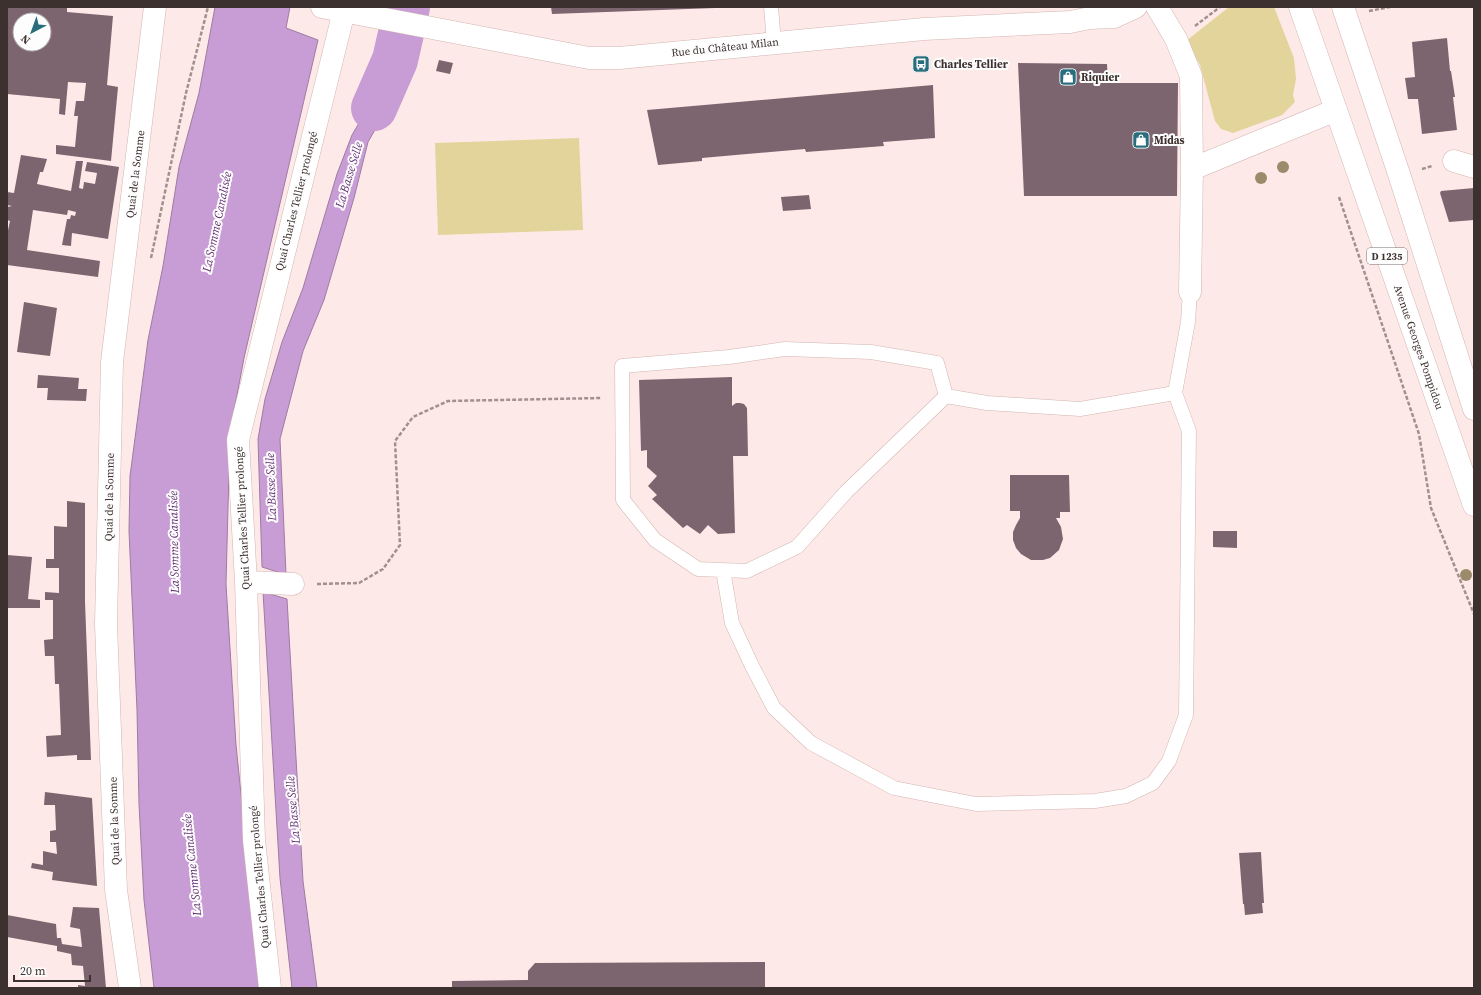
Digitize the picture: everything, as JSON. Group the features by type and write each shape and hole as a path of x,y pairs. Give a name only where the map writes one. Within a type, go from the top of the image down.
{"street":[{"name":"Quai de la Somme","path":"130,988 116,890 106,624 112,362 155,7"},
{"name":"Rue du Château Milan","path":"322,7 345,9 382,19 589,58 619,58 774,42 924,29 1070,22 1090,18 1114,17 1136,7"},
{"path":"1070,22 1089,7"},
{"path":"1157,7 1176,39 1191,76 1192,169 1190,292"},
{"name":"Avenue Georges Pompidou","path":"1300,7 1474,505"},
{"name":"D 1235","path":"1343,7 1399,174 1474,409"},
{"name":"Quai Charles Tellier prolongé","path":"270,988 254,840 246,582 238,440 345,9"},
{"path":"1192,169 1336,110"},
{"path":"246,582 293,584"}],"lane":[{"path":"771,7 774,42"},
{"path":"723,570 732,623 774,708 811,743 894,788 976,804 1095,801 1126,796 1154,783 1169,761 1186,715 1188,430 1175,393 1188,322 1190,292"},
{"path":"785,349 871,352 938,363 946,396 846,492 797,547 747,571 698,568 655,540 623,500 622,366 728,357 785,349"},
{"path":"946,396 987,403 1080,409 1175,393"}],"path":[{"path":"151,259 186,92 208,7"},
{"path":"1176,39 1220,7"},
{"path":"1399,174 1464,164"},
{"path":"1338,194 1419,434 1431,508 1474,614"},
{"path":"293,584 359,583 383,569 400,545 395,441 413,417 448,401 622,398"}],"shaded area":[{"path":"1229,7 1274,7 1294,58 1296,79 1293,95 1295,102 1282,115 1233,133 1221,129 1215,121 1200,65 1186,41"},
{"path":"579,138 583,230 438,235 435,143"}],"water":[{"name":"La Somme Canalisée","path":"215,7 290,7 286,28 318,40 244,358 230,432 226,584 236,745 261,988 154,988 144,900 139,804 137,710 129,531 130,476 148,340 163,266 179,167 199,93"},
{"path":"386,46 409,51 376,128 368,142 354,198 324,300 303,351 280,439 286,574 284,574 262,567 258,439 265,399 282,342 303,288 337,174 352,135 359,123"},
{"path":"263,592 287,599 303,881 317,988 292,988 280,878"}],"building":[{"path":"7,7 67,7 67,12 113,16 107,85 118,87 111,161 56,154 56,145 75,147 78,116 74,116 76,101 84,101 86,83 68,82 65,115 59,114 60,99 7,94"},
{"path":"551,7 715,7 715,8 552,14"},
{"path":"1447,38 1450,71 1455,97 1453,97 1457,130 1422,134 1418,99 1408,99 1405,78 1415,77 1412,42"},
{"path":"439,60 453,63 450,74 436,71"},
{"path":"1018,63 1107,64 1108,83 1178,83 1177,196 1024,196"},
{"path":"933,85 935,138 883,142 884,146 806,152 805,149 702,158 702,161 658,165 647,110"},
{"path":"21,155 47,159 43,172 40,172 37,184 71,191 76,161 83,161 79,188 83,189 84,182 95,184 97,173 85,171 87,162 119,167 108,239 72,233 71,246 62,245 67,219 70,219 71,215 75,216 76,212 68,210 67,215 33,210 27,250 100,261 98,277 7,265 7,235 10,221 7,220 7,207 12,206 7,205 7,192 14,193"},
{"path":"1474,188 1474,220 1449,222 1440,193 1441,191"},
{"path":"809,195 811,209 783,211 781,197"},
{"path":"24,302 57,308 50,356 17,352"},
{"path":"38,375 79,378 78,389 87,389 86,401 47,400 48,388 37,388"},
{"path":"732,377 732,406 736,403 740,403 744,404 747,408 748,456 733,456 735,533 718,534 708,525 700,534 687,525 683,528 652,499 657,495 648,486 657,476 647,467 647,450 641,451 639,380"},
{"path":"1010,475 1069,475 1070,512 1060,512 1060,518 1056,518 1061,527 1063,539 1059,550 1050,558 1043,560 1031,560 1021,554 1016,548 1013,540 1013,532 1020,518 1020,511 1010,511"},
{"path":"67,501 85,503 85,602 91,760 77,760 77,755 47,757 46,736 61,735 59,684 55,684 54,656 45,656 44,640 53,639 53,600 45,600 45,592 59,593 59,568 46,568 46,559 54,559 54,526 67,527"},
{"path":"1213,531 1237,531 1237,548 1213,547"},
{"path":"7,555 32,557 28,599 40,600 40,608 7,608"},
{"path":"45,792 92,798 97,886 52,880 53,872 31,868 32,863 43,865 43,851 57,854 56,842 50,842 50,831 56,830 55,805 44,805"},
{"path":"1261,852 1264,903 1262,903 1263,913 1245,915 1239,853"},
{"path":"73,907 99,908 106,988 78,988 78,985 85,986 83,966 72,965 71,954 57,951 57,946 7,937 7,915 56,924 57,938 61,938 62,944 82,947 80,929 70,927"},
{"path":"765,962 765,988 452,988 452,981 528,980 528,971 535,963"}],"waterway":[{"name":"La Basse Selle","path":"374,108 395,60 407,7"}],"place":[{"name":"Charles Tellier","path":"921,64"},
{"name":"Riquier","path":"1068,77"},
{"name":"Midas","path":"1141,140"}]}
